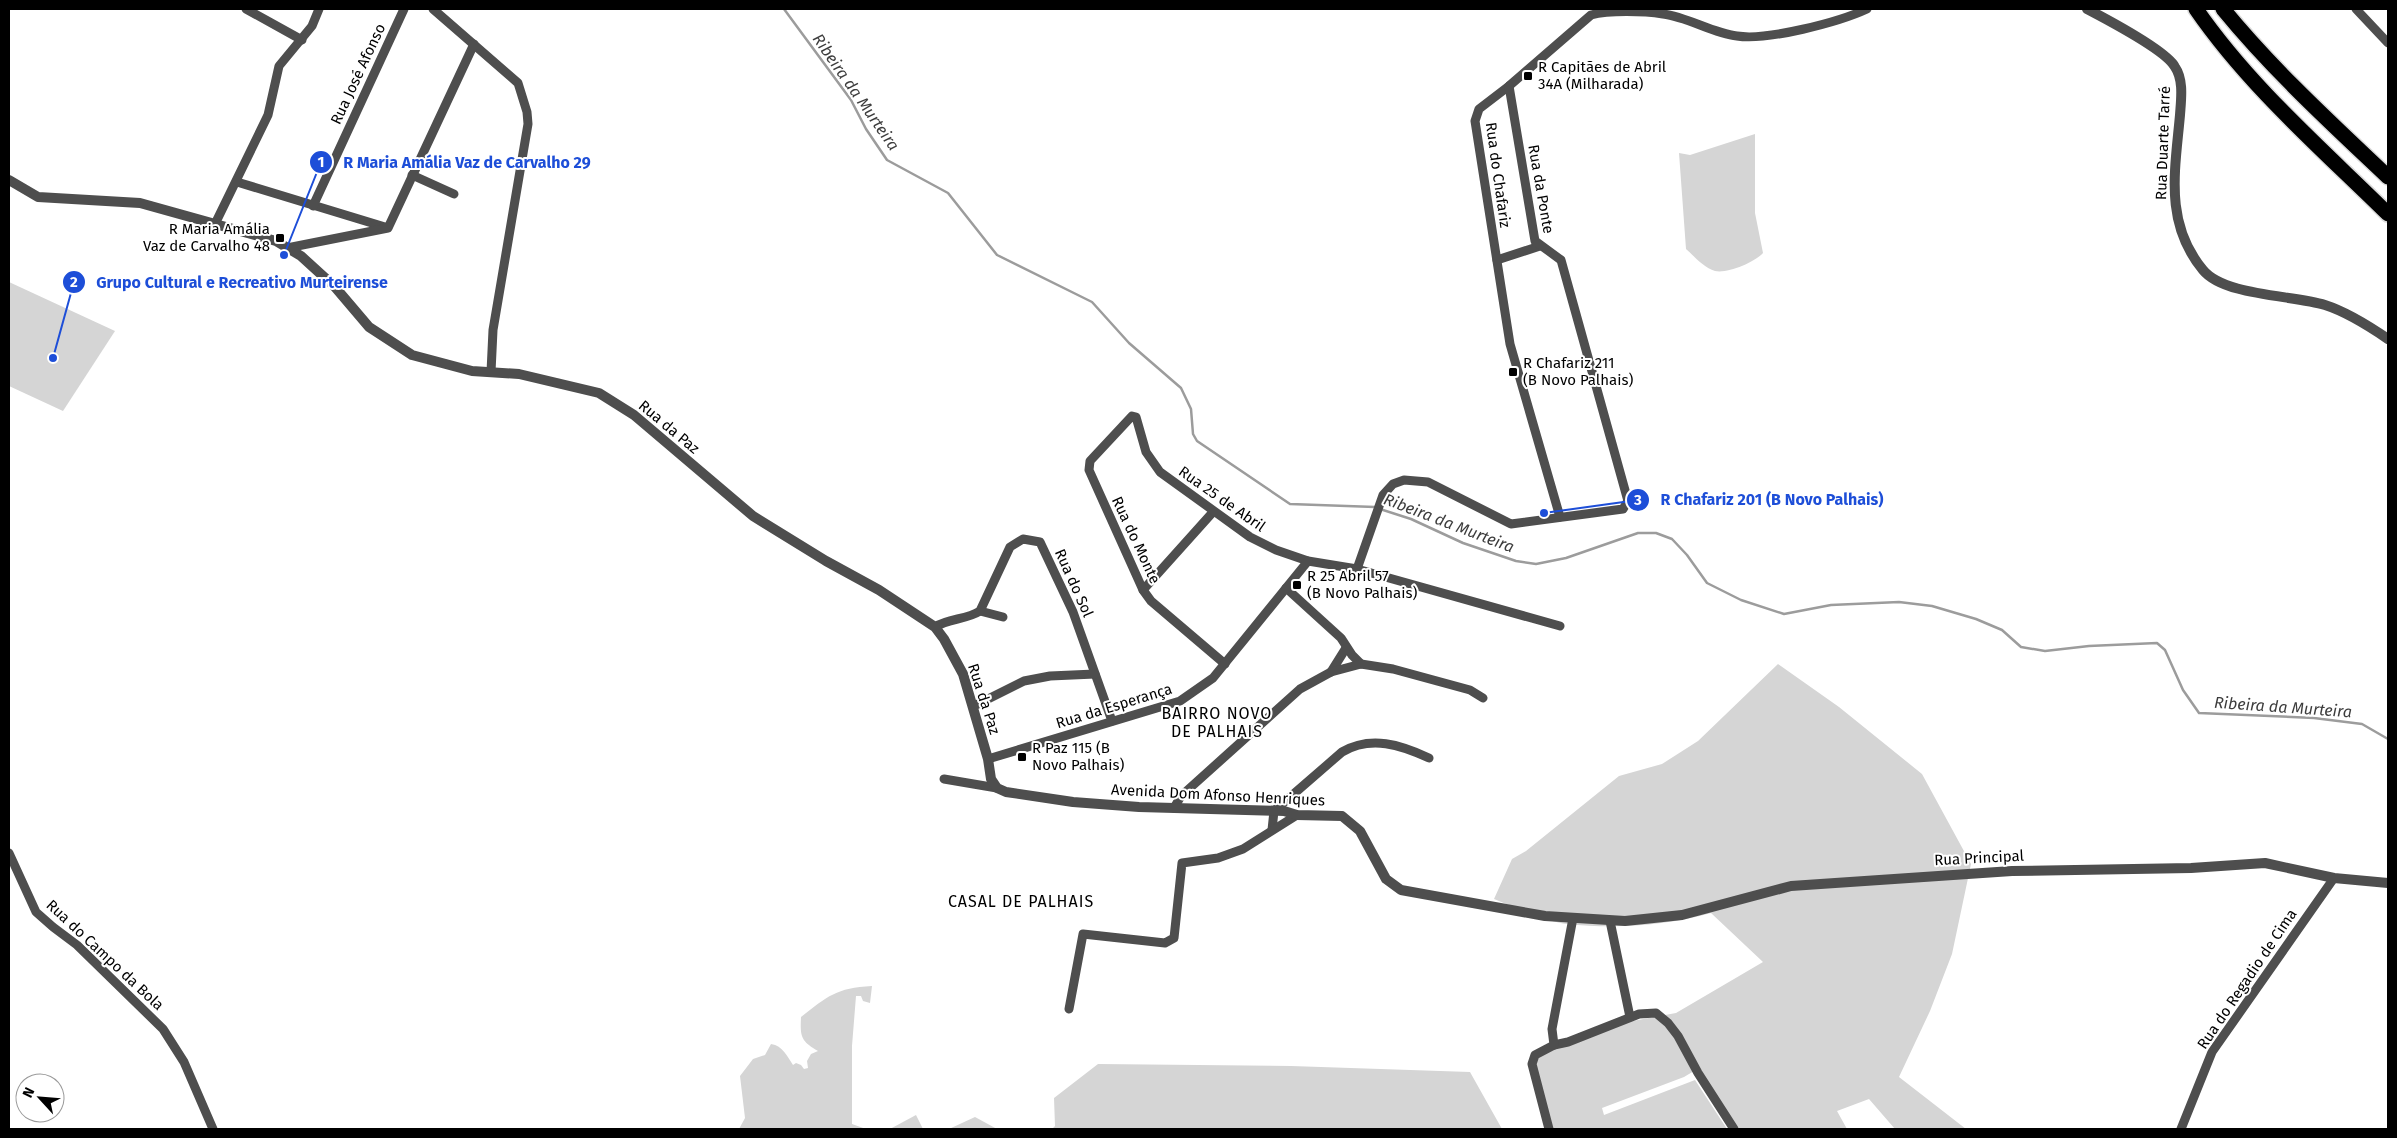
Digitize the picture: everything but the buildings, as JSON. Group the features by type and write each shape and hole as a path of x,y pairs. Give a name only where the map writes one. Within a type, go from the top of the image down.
{"highway":[{"path":"2196,9 2231,53 2275,103 2388,214"},
{"path":"2223,9 2249,40 2290,83 2388,178"}],"street":[{"path":"246,9 302,40"},
{"path":"215,224 268,115 279,66 312,26 319,9"},
{"name":"Rua José Afonso","path":"313,206 404,9"},
{"path":"433,9 518,83 526,105 528,124 493,330 491,372"},
{"name":"Rua do Chafariz","path":"1560,517 1510,344 1475,121 1480,109 1591,15 1601,12 1664,14 1735,36 1756,38 1847,18 1866,9"},
{"name":"Rua Duarte Tarré","path":"2087,9 2163,55 2175,66 2180,77 2181,97 2174,196 2178,226 2190,252 2205,272 2220,282 2244,291 2326,305 2370,326 2388,338"},
{"path":"2356,9 2388,43"},
{"path":"388,228 474,44"},
{"name":"Rua da Ponte","path":"1357,569 1380,502 1393,484 1404,480 1428,482 1511,524 1622,509 1628,500 1561,260 1535,241 1509,86"},
{"path":"412,175 454,194"},
{"name":"Rua da Paz","path":"9,180 38,197 140,203 276,241 301,256 335,287 346,298 357,314 382,337 412,355 472,371 519,374 599,393 634,415 753,516 826,561 880,590 935,627 944,639 963,674 974,706 988,759 991,779 997,788"},
{"path":"237,182 388,228"},
{"path":"287,248 388,228"},
{"path":"1497,260 1540,246"},
{"name":"Rua do Monte","path":"1136,417 1132,416 1126,421 1088,465 1143,590 1151,601 1225,664"},
{"name":"Rua 25 de Abril","path":"1136,417 1146,452 1152,464 1160,472 1250,537 1276,550 1308,561 1357,569 1560,626"},
{"path":"1143,590 1213,512"},
{"name":"Rua do Sol","path":"980,611 1010,547 1023,539 1040,542 1074,612 1112,721"},
{"name":"Rua da Esperança","path":"988,759 1180,701 1213,678 1308,561"},
{"path":"1286,588 1341,638 1346,648 1361,664"},
{"path":"935,627 944,622 973,615 980,611 1003,617"},
{"path":"1332,672 1346,648"},
{"path":"1174,808 1181,796 1300,689 1332,672 1361,664 1393,669 1470,690 1483,698"},
{"path":"974,706 1024,681 1050,676 1095,674"},
{"path":"1272,830 1274,811 1342,752 1352,746 1381,742 1408,748 1429,758"},
{"name":"Avenida Dom Afonso Henriques","path":"944,779 1073,802 1342,816 1360,831 1386,880 1401,890 1545,916 1573,918"},
{"path":"1069,1009 1083,934 1165,943 1174,938 1182,863 1226,855 1243,849 1297,815"},
{"name":"Rua do Campo da Bola","path":"9,853 36,912 77,945 163,1029 184,1062 213,1129"},
{"name":"Rua Principal","path":"1573,918 1610,921 1682,915 1791,886 1912,877 2265,864 2334,878 2388,883"},
{"name":"Rua do Regadio de Cima","path":"2181,1129 2212,1052 2334,878"},
{"path":"1554,1044 1552,1029 1573,918"},
{"path":"1610,921 1630,1017"},
{"path":"1549,1129 1532,1064 1535,1055 1554,1044 1568,1042 1630,1017 1639,1014 1656,1013 1668,1023 1678,1036 1698,1073 1734,1129"}],"shaded area":[{"path":"1755,134 1755,213 1763,253 1754,260 1740,266 1726,271 1715,271 1703,265 1686,249 1679,153 1690,155"},
{"path":"9,282 115,331 63,411 9,386"},
{"path":"1778,664 1839,707 1922,774 1971,864 1952,954 1930,1011 1899,1077 1966,1129 1895,1129 1869,1099 1837,1111 1847,1129 1736,1129 1699,1068 1684,1077 1602,1108 1604,1115 1695,1080 1727,1129 1545,1129 1534,1064 1542,1053 1627,1022 1676,1013 1763,962 1711,913 1657,924 1603,926 1567,924 1551,921 1494,899 1512,859 1526,851 1619,776 1662,764 1698,741"},
{"path":"872,986 870,1003 863,1001 861,996 856,996 852,1046 852,1124 866,1129 739,1129 745,1118 740,1076 753,1059 765,1055 771,1044 782,1049 793,1065 796,1063 804,1069 808,1068 807,1061 811,1054 818,1051 805,1041 801,1034 801,1017 833,994"},
{"path":"1098,1064 1291,1066 1470,1072 1502,1129 1052,1129 1055,1126 1054,1098"},
{"path":"916,1115 923,1129 890,1129"},
{"path":"975,1117 997,1129 949,1129"}],"waterway":[{"name":"Ribeira da Murteira","path":"784,9 851,100 866,129 887,160 948,193 997,255 1092,302 1129,343 1181,388 1191,409 1193,434 1197,441 1290,504 1375,507"},
{"name":"Ribeira da Murteira","path":"1380,509 1411,519 1463,543 1516,561 1536,564 1566,558 1638,533 1656,533 1672,539 1687,555 1707,583 1741,600 1784,614 1831,605 1899,602 1932,606 1976,619 2002,630 2021,647 2045,651 2089,646 2157,643 2165,650 2183,690 2199,713 2314,718 2362,724 2388,739"}],"place":[{"name":"R Capitães de Abril 34A (Milharada)","path":"1528,76"},
{"name":"R Maria Amália Vaz de Carvalho 48","path":"280,238"},
{"name":"R Maria Amália Vaz de Carvalho 29","path":"284,255"},
{"name":"Grupo Cultural e Recreativo Murteirense","path":"53,358"},
{"name":"R Chafariz 211 (B Novo Palhais)","path":"1513,372"},
{"name":"R Chafariz 201 (B Novo Palhais)","path":"1544,513"},
{"name":"R 25 Abril 57 (B Novo Palhais)","path":"1297,585"},
{"name":"R Paz 115 (B Novo Palhais)","path":"1022,757"}],"district":[{"name":"BAIRRO NOVO DE PALHAIS","path":"1217,722"},
{"name":"CASAL DE PALHAIS","path":"1021,901"}]}
